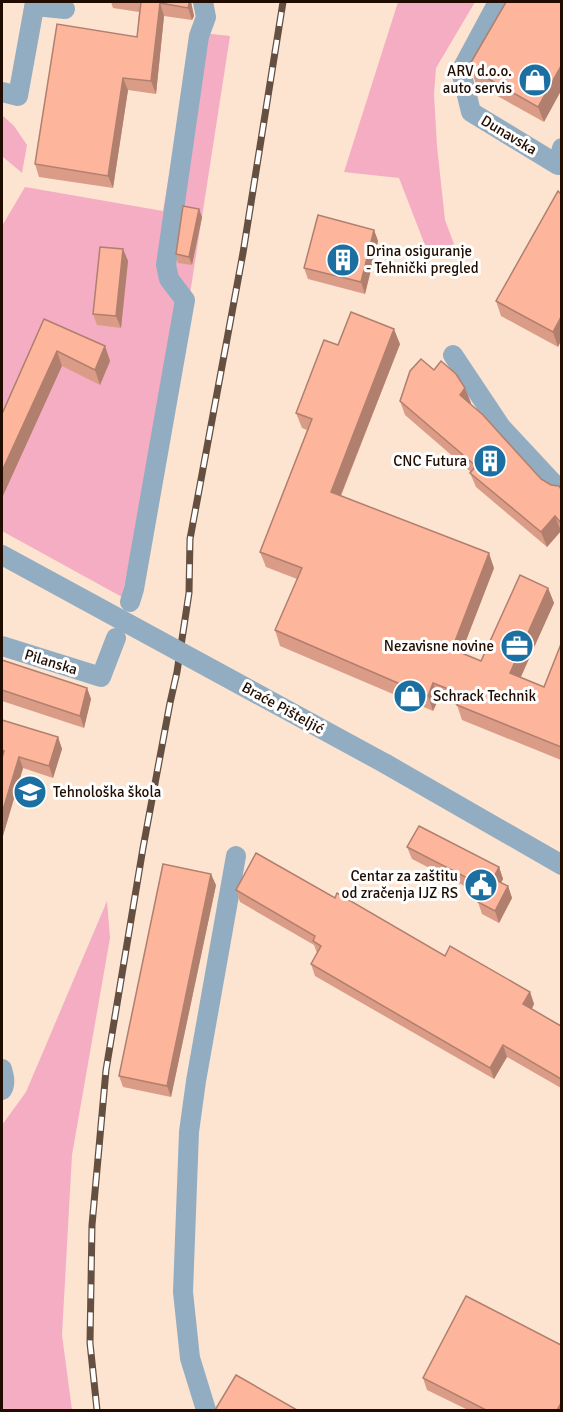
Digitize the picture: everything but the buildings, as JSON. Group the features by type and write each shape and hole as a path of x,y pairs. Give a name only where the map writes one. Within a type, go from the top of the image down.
{"street":[{"path":"130,602 185,300 169,279 166,265 199,36 206,17 203,2"},
{"name":"Dunavska","path":"498,2 462,71 471,112 560,161"},
{"path":"2,92 18,96 35,4 65,9"},
{"path":"453,356 501,427 561,489"},
{"name":"Braće Pišteljić","path":"2,555 386,764 561,865"},
{"name":"Pilanska","path":"2,646 101,677 116,638"},
{"path":"206,1410 190,1358 183,1292 189,1132 237,856"},
{"path":"2,1069 4,1077 2,1090"}],"shaded area":[{"path":"398,2 475,2 436,68 434,94 437,146 445,220 454,244 428,253 399,178 344,172"},
{"path":"193,32 230,36 177,378 167,374 122,597 2,531 2,226 25,187 163,211"},
{"path":"2,115 14,126 27,145 22,173 2,156"},
{"path":"107,901 110,938 72,1155 62,1335 72,1410 2,1410 2,1125 26,1092"}],"railway":[{"path":"97,1410 90,1343 92,1225 106,1070 143,848 177,672 189,593 190,539 243,253 283,2"}],"place":[{"name":"ARV d.o.o. auto servis","path":"535,80"},
{"name":"Drina osiguranje - Tehnički pregled","path":"343,260"},
{"name":"CNC Futura","path":"490,461"},
{"name":"Nezavisne novine","path":"517,646"},
{"name":"Schrack Technik","path":"410,696"},
{"name":"Tehnološka škola","path":"30,792"},
{"name":"Centar za zaštitu od zračenja IJZ RS","path":"481,885"}]}
